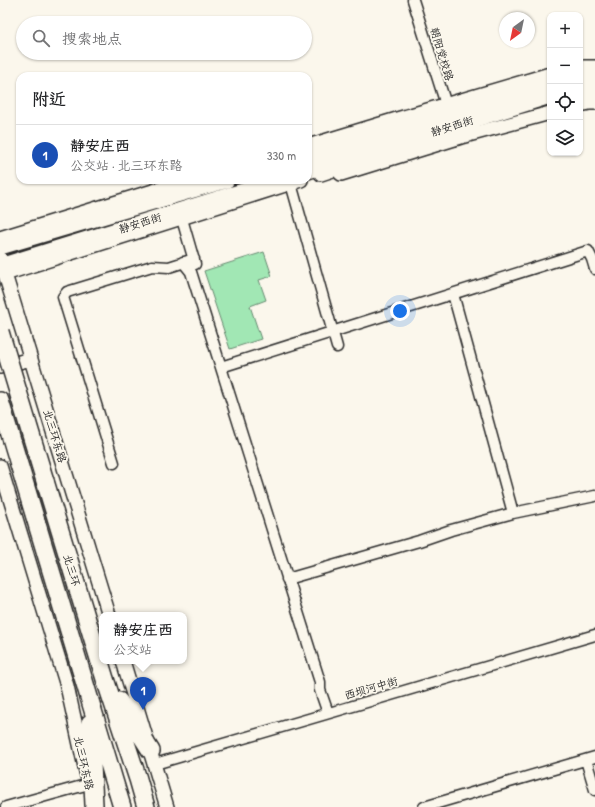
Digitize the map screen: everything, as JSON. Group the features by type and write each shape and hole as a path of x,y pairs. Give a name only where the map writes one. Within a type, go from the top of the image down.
{"highway":[{"name":"北三环","path":"0,332 99,659"},
{"name":"北三环","path":"0,401 122,807"},
{"name":"北三环","path":"100,664 146,807"},
{"path":"105,679 153,758"},
{"path":"88,695 94,806"}],"main road":[{"path":"583,79 595,80"},
{"name":"静安西街","path":"312,155 447,110 547,85"},
{"path":"583,91 595,92"},
{"name":"静安西街","path":"312,170 547,97"},
{"name":"静安西街","path":"2,266 280,184"},
{"name":"静安西街","path":"0,247 193,185"}],"street":[{"name":"朝阳党校路","path":"413,0 447,110"},
{"path":"583,67 595,67"},
{"path":"312,145 447,110 547,75"},
{"path":"583,104 595,103"},
{"path":"312,177 336,169 341,174 461,137 547,114"},
{"path":"291,184 337,347"},
{"path":"0,238 163,188 193,185"},
{"path":"114,463 63,297 67,292 152,266 169,267 183,262 195,262 180,214"},
{"path":"221,367 588,251 595,269"},
{"path":"183,262 191,272 320,682 320,690 328,713"},
{"name":"北三环东路","path":"2,266 108,612"},
{"path":"453,294 513,513"},
{"path":"0,367 31,359"},
{"name":"北三环东路","path":"0,466 67,686 94,806"},
{"path":"287,579 513,513 595,496"},
{"name":"西坝河中街","path":"153,758 328,713 595,635"},
{"path":"124,664 167,807"},
{"path":"424,807 590,758 595,790"},
{"path":"6,807 89,784"}],"green space":[{"path":"264,252 272,276 259,280 266,300 250,306 261,339 230,349 204,271"}],"place":[{"name":"静安庄西","path":"143,710"}]}
